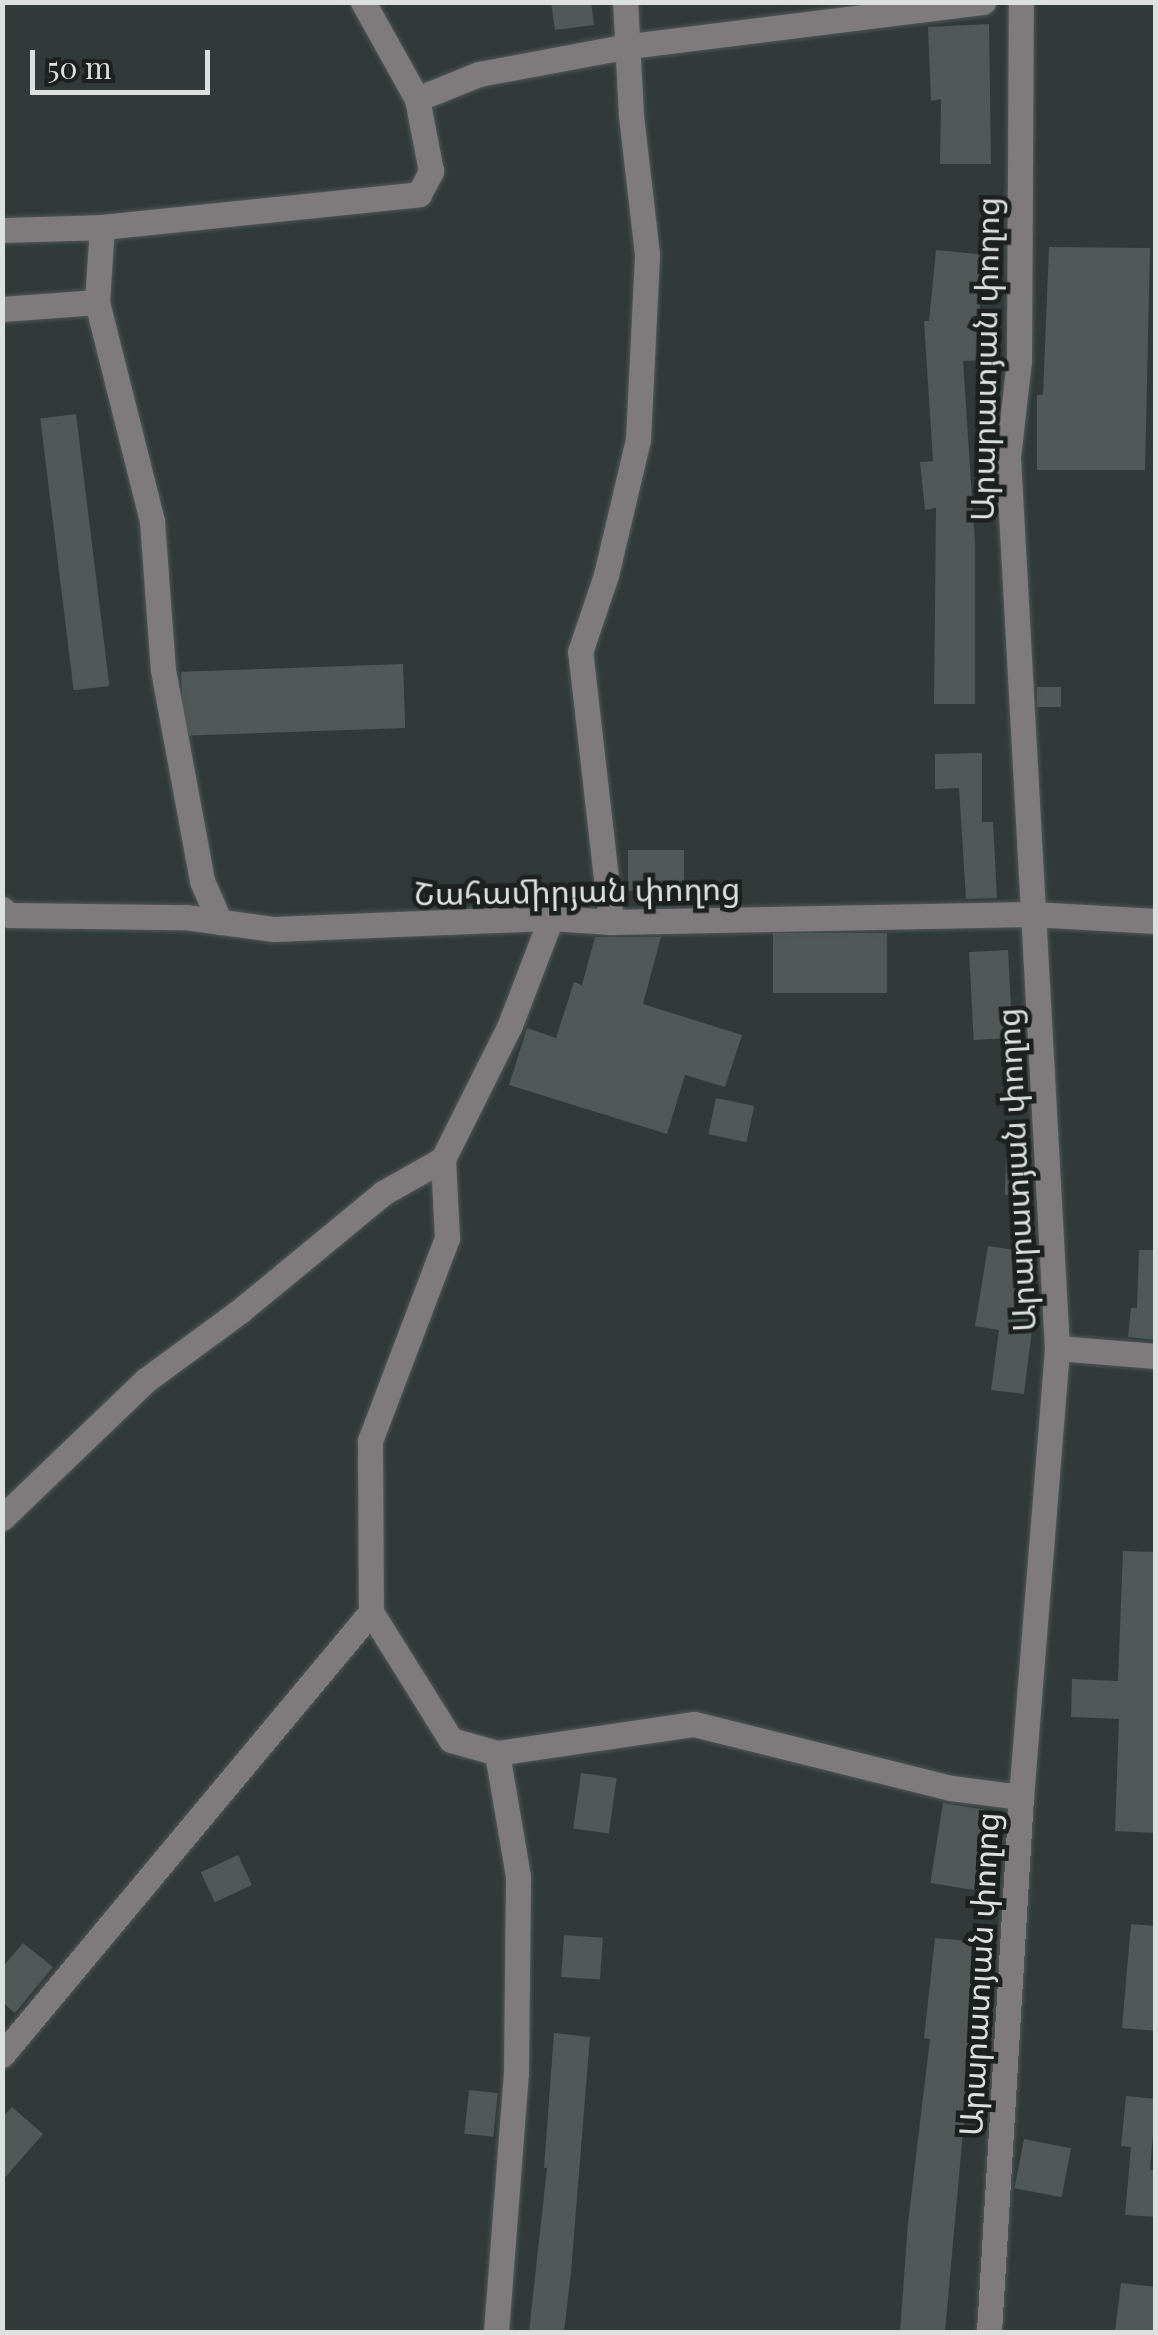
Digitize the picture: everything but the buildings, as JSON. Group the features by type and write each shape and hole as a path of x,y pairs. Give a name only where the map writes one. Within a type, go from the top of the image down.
{"street":[{"path":"2,230 102,227 419,194 430,172 417,99 363,2"},
{"path":"611,922 580,652 606,575 638,440 647,254 631,115 626,2"},
{"path":"417,99 479,74 629,46 983,2"},
{"name":"Արարատյան փողոց","path":"989,2332 1021,1797 1057,1348 1008,457 1019,360 1021,2"},
{"path":"102,227 97,302 152,521 164,670 202,881 220,922"},
{"path":"2,309 97,302"},
{"name":"Շահամիրյան փողոց","path":"2,910 9,915 185,917 274,930 550,918 611,922 1032,914 1156,922"},
{"path":"550,918 510,1025 442,1159 447,1238 370,1441 371,1612 452,1740 497,1753 694,1724 951,1788 1021,1797"},
{"path":"2,1518 146,1380 383,1193 442,1159"},
{"path":"1057,1348 1156,1356"},
{"path":"2,2055 371,1612"},
{"path":"496,2332 516,2073 518,1876 497,1753"}]}
